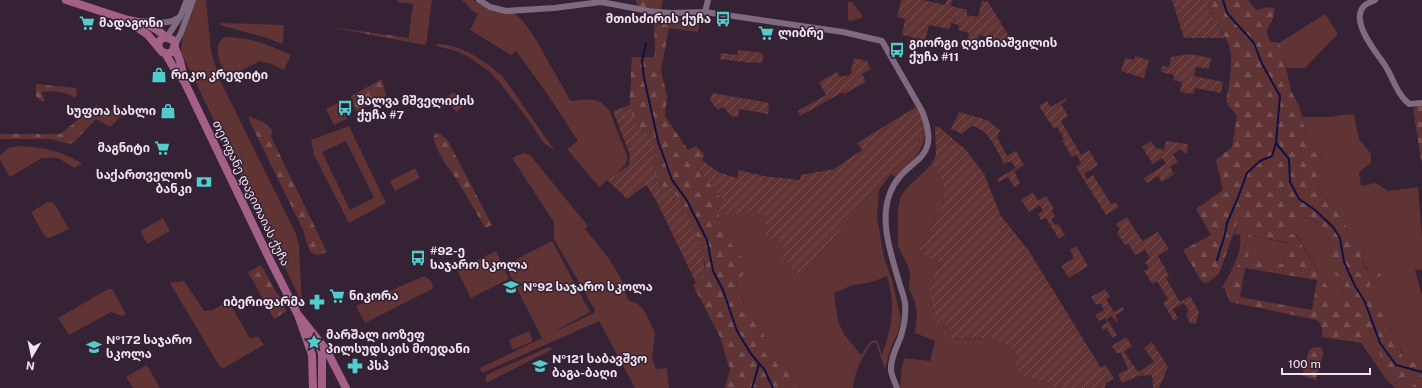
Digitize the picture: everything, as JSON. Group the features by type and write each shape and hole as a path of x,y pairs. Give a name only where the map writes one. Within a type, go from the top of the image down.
{"main road":[{"path":"66,0 148,25 173,40 175,46 172,52 164,53 148,35 128,20"},
{"path":"158,47 159,41 166,37"},
{"name":"თეოფანე დავითაიას ქუჩა","path":"175,46 184,81 298,315 312,355 313,388"},
{"name":"თეოფანე დავითაიას ქუჩა","path":"164,53 178,76 184,81"},
{"name":"თეოფანე დავითაიას ქუჩა","path":"298,315 327,351 346,388"},
{"path":"308,344 313,348 318,341"},
{"path":"318,341 322,354 322,388"}],"street":[{"path":"166,37 180,17 187,0"},
{"path":"175,46 193,0"},
{"path":"480,0 490,7 506,11 554,8 601,2 628,8 671,13 705,12 843,32 882,41 922,111 928,132 926,151 894,185 890,192 886,211 889,246 904,303 904,320 901,335 892,359 891,371 897,388"},
{"path":"705,12 708,0"},
{"path":"1375,0 1365,5 1361,10 1360,16 1364,34 1386,68 1399,93 1409,104 1422,103"},
{"path":"138,21 165,23 173,22 180,17"}],"green space":[{"path":"196,0 206,0 211,51 219,78 296,234 299,246 302,303 181,52 182,40"},
{"path":"398,0 432,0 426,45 408,42 413,4 397,2"},
{"path":"462,0 473,0 487,9 494,11 514,13 524,22 535,38 570,100 597,101 609,110 627,156 626,164 620,170 599,187 567,149 578,141 544,89 516,51 511,55 470,30 478,14"},
{"path":"636,0 663,0 661,9 637,6"},
{"path":"901,0 923,0 945,5 947,0 952,0 951,6 967,10 967,15 978,17 982,1 988,2 1010,38 1008,46 993,43 992,48 985,47 987,37 979,35 975,51 965,49 969,33 958,30 959,25 951,23 950,29 929,25 925,40 902,35 905,19 897,17"},
{"path":"1172,0 1210,0 1210,10 1225,38 1184,38"},
{"path":"1210,0 1248,0 1256,10 1269,7 1275,8 1273,18 1267,29 1267,33 1270,41 1279,43 1283,53 1291,91 1299,106 1306,134 1320,147 1321,155 1317,179 1320,191 1342,217 1350,236 1363,250 1363,263 1366,269 1369,271 1378,271 1381,275 1370,284 1370,290 1375,292 1383,310 1383,321 1397,337 1400,344 1401,353 1405,360 1422,365 1422,388 1413,388 1414,380 1409,378 1393,384 1384,371 1379,351 1370,337 1361,343 1322,337 1322,328 1317,320 1230,302 1224,287 1231,283 1252,227 1245,219 1240,218 1237,224 1219,274 1207,283 1202,282 1183,250 1211,235 1196,209 1223,190 1216,160 1232,147 1237,116 1226,102 1231,66 1229,45 1213,18","holes":["1301,217 1313,219 1324,229 1331,242 1329,268 1345,284 1343,294 1335,299 1296,235 1281,232 1293,225","1252,236 1287,242 1283,264 1248,257","1245,268 1317,280 1312,310 1240,297"]},
{"path":"848,2 852,2 862,15 862,18 851,21 848,20"},
{"path":"1325,14 1338,34 1305,68 1287,68 1279,43"},
{"path":"654,15 700,20 698,32 669,28 661,70 667,96 665,116 688,150 696,146 705,155 697,168 722,199 718,207 722,226 735,250 745,260 746,271 736,283 738,293 749,312 762,327 767,346 775,358 789,369 796,388 725,388 730,370 720,337 693,285 705,277 705,263 690,220 663,191 653,170 656,157 653,131 648,134 641,130 636,124 631,112 630,97 632,57 655,57"},
{"path":"222,23 284,25 283,44 220,25"},
{"path":"326,26 408,38 408,42"},
{"path":"226,37 243,38 259,42 291,55 284,70 260,61 227,78 218,56 218,45"},
{"path":"437,44 464,50 481,60 503,77 555,151 543,142 501,84 490,72 467,56 456,51 436,46"},
{"path":"738,50 763,53 762,63 720,59 721,53 737,55"},
{"path":"1190,54 1211,58 1209,69 1196,67 1194,76 1223,82 1221,93 1195,88 1194,94 1180,92 1182,82 1173,80 1174,75 1161,72 1162,66 1169,67 1171,57"},
{"path":"1135,56 1149,60 1144,78 1121,71 1125,58 1134,60"},
{"path":"854,58 867,61 871,69 862,74 866,82 844,94 843,92 800,116 798,111 826,95 819,82 837,72 840,77 850,75"},
{"path":"382,79 386,96 356,111 351,96"},
{"path":"36,84 76,88 77,95 75,98 63,93 41,92 45,100 42,102 36,97"},
{"path":"454,92 464,106 456,112 445,98"},
{"path":"712,93 769,103 768,114 739,109 738,117 731,116 723,107 718,110 710,101"},
{"path":"1066,98 1067,100 1061,104 1068,116 1061,121 1081,155 1089,150 1098,165 1084,174 1087,179 1093,175 1111,204 1115,202 1119,207 1106,215 1076,167 1081,163 1076,154 1072,157 1062,140 1064,138 1057,127 1054,129 1039,106 1047,101 1051,107"},
{"path":"339,102 347,119 334,125 326,109"},
{"path":"97,105 106,114 118,105 125,112 110,127 96,119 73,143 68,144 51,139 0,139 0,134 60,134"},
{"path":"630,105 637,126 648,134 653,131 656,157 653,170 663,191 670,185 689,217 699,241 705,277 696,283 656,200 646,185 627,199 607,180 629,165 630,155 613,111"},
{"path":"1422,105 1422,165 1413,109"},
{"path":"916,107 920,113 925,130 920,135 912,152 893,168 802,275 797,274 779,253 783,247 777,238 765,241 764,212 719,215 718,207 722,199 697,168 702,160 718,172 737,178 739,170 763,176 800,180 801,175 834,169 862,150 857,143"},
{"path":"959,112 987,120 1000,130 997,137 1007,156 1016,151 1024,165 1014,171 1020,183 1014,187 1008,177 999,182 997,179 1016,168 1011,161 1004,164 992,141 978,128 972,126 962,134 951,129"},
{"path":"1350,114 1354,115 1359,139 1371,154 1371,163 1359,172 1361,186 1376,183 1388,191 1418,187 1422,237 1422,270 1415,270 1422,296 1422,365 1405,360 1397,338 1383,321 1380,304 1370,290 1370,284 1377,279 1364,264 1363,250 1350,236 1342,217 1320,191 1317,179 1321,155 1313,140 1306,134 1302,117 1329,117"},
{"path":"249,116 263,122 272,130 271,137 327,252 316,255 310,251 304,232 249,120"},
{"path":"349,126 386,203 349,223 314,155 311,140","holes":["346,141 374,198 350,210 322,152"]},
{"path":"935,126 939,127 966,150 984,174 1001,216 1029,251 1101,368 1106,365 1114,379 1106,383 1105,388 1054,388 1048,383 1029,378 1015,369 1017,357 1014,351 999,342 987,338 951,339 950,326 938,325 932,307 930,289 934,275 942,264 918,253 944,202 942,179 931,165 936,155"},
{"path":"925,130 923,145 920,151 912,162 895,177 891,174 879,190 877,216 884,258 892,280 901,320 885,369 876,343 872,343 860,364 855,376 853,388 796,388 789,369 775,358 767,346 762,327 749,312 738,293 736,283 746,271 745,260 735,250 722,226 719,215 764,211 765,241 777,238 783,247 779,253 802,275 893,168 916,146 920,133","holes":["887,276 890,287 892,316 882,355 877,340 871,341 861,355 844,334 838,321 834,293 853,285 872,282"]},
{"path":"436,133 441,134 448,141 492,225 485,228 440,154 435,142 434,136"},
{"path":"1151,141 1156,148 1164,150 1166,141 1188,144 1187,153 1185,154 1181,149 1173,154 1178,162 1170,167 1174,174 1162,182 1158,176 1147,183 1144,178 1166,164 1162,158 1153,164 1142,147"},
{"path":"20,146 52,150 82,163 75,168 58,158 42,158 10,177 0,160 0,155 9,148"},
{"path":"523,153 530,155 588,226 585,229 607,256 621,278 628,300 638,304 644,310 655,333 652,358 656,369 667,368 669,388 635,388 599,321 482,373 480,368 542,338 505,265 552,241 590,312 550,334 594,313 595,310 554,239 554,222 512,158"},
{"path":"931,165 942,179 944,202 918,253 942,264 933,276 930,302 933,311 950,326 952,339 987,338 999,342 1014,351 1029,378 1048,383 1054,388 900,388 904,358 930,361 935,341 915,333 917,313 915,302 909,289 910,273 898,246 898,211 900,198 906,189"},
{"path":"415,168 420,178 395,191 390,181"},
{"path":"1033,192 1038,201 1046,196 1054,209 1051,210 1055,216 1051,219 1055,225 1058,224 1065,235 1059,239 1046,218 1041,220 1038,214 1043,211 1040,205 1029,212 1021,200"},
{"path":"48,202 54,203 69,229 49,238 45,237 31,212"},
{"path":"1127,217 1142,241 1158,232 1169,249 1158,256 1169,276 1166,278 1180,302 1190,296 1199,312 1196,324 1190,323 1186,315 1189,311 1184,303 1173,309 1178,318 1174,321 1163,303 1168,299 1157,281 1152,284 1144,271 1149,268 1145,262 1150,258 1145,250 1135,255 1128,243 1125,245 1117,233 1120,229 1116,224"},
{"path":"1301,217 1312,219 1324,229 1331,242 1329,268 1345,284 1343,294 1335,300 1297,235 1280,232 1293,225"},
{"path":"163,218 170,231 147,244 140,231"},
{"path":"1240,218 1245,219 1252,227 1231,283 1220,290 1231,271 1239,249 1240,235 1234,234"},
{"path":"1252,236 1287,243 1283,264 1248,257"},
{"path":"1076,246 1088,266 1069,278 1061,266 1074,258 1070,250"},
{"path":"496,251 509,279 471,298 457,270"},
{"path":"261,265 287,311 274,319 248,272"},
{"path":"424,276 430,280 433,286 432,289 365,323 356,306"},
{"path":"184,281 204,311 213,310 228,301 250,338 258,337 264,345 224,368 220,367 170,283"},
{"path":"108,289 112,289 126,314 122,316 111,312 69,335 58,318"},
{"path":"1105,289 1110,297 1106,299 1114,312 1123,307 1124,310 1115,315 1118,321 1116,322 1112,316 1107,319 1117,335 1112,338 1107,328 1103,330 1102,326 1108,322 1105,318 1099,321 1095,315 1104,310 1100,303 1096,305 1091,297"},
{"path":"529,331 533,341 513,350 509,340"},
{"path":"1126,337 1132,346 1124,352 1138,372 1154,362 1144,348 1152,342 1168,367 1159,388 1153,388 1152,375 1138,376 1122,383 1118,374 1128,369 1121,353 1116,353 1112,346"},
{"path":"1370,337 1379,351 1384,371 1393,384 1404,379 1411,378 1414,379 1413,388 1395,388 1386,379 1361,343"},
{"path":"549,347 553,349 486,383 486,375"},
{"path":"1321,347 1323,355 1316,380 1302,376 1309,350 1312,348"},
{"path":"147,365 160,388 133,388 126,377"}],"waterway":[{"path":"1223,0 1227,13 1254,43 1262,64 1280,96 1276,143 1289,159 1290,182 1299,199 1315,210 1333,227 1340,238 1344,262 1355,286 1365,302 1380,343 1396,365 1422,372"},
{"path":"646,43 642,61 644,78 658,141 672,180 686,199 707,240 713,271 723,290 737,331 751,354 764,369 773,388"},
{"path":"1217,260 1227,223 1247,173 1260,161 1272,156 1276,143"},
{"path":"752,388 759,364"}],"place":[{"name":"მთისძირის ქუჩა","path":"723,19"},
{"name":"მადაგონი","path":"87,23"},
{"name":"ლიბრე","path":"766,33"},
{"name":"გიორგი ღვინიაშვილის ქუჩა #11","path":"897,50"},
{"name":"რიკო კრედიტი","path":"159,75"},
{"name":"შალვა მშველიძის ქუჩა #7","path":"345,108"},
{"name":"სუფთა სახლი","path":"168,111"},
{"name":"მაგნიტი","path":"162,148"},
{"name":"საქართველოს ბანკი","path":"204,182"},
{"name":"#92-ე საჯარო სკოლა","path":"418,258"},
{"name":"№92 საჯარო სკოლა","path":"511,287"},
{"name":"ნიკორა","path":"337,296"},
{"name":"იბერიფარმა","path":"317,302"},
{"name":"მარშალ იოზეფ პილსუდსკის მოედანი","path":"314,342"},
{"name":"№172 საჯარო სკოლა","path":"94,347"},
{"name":"პსპ","path":"355,366"},
{"name":"№121 საბავშვო ბაგა-ბაღი","path":"540,366"}]}
